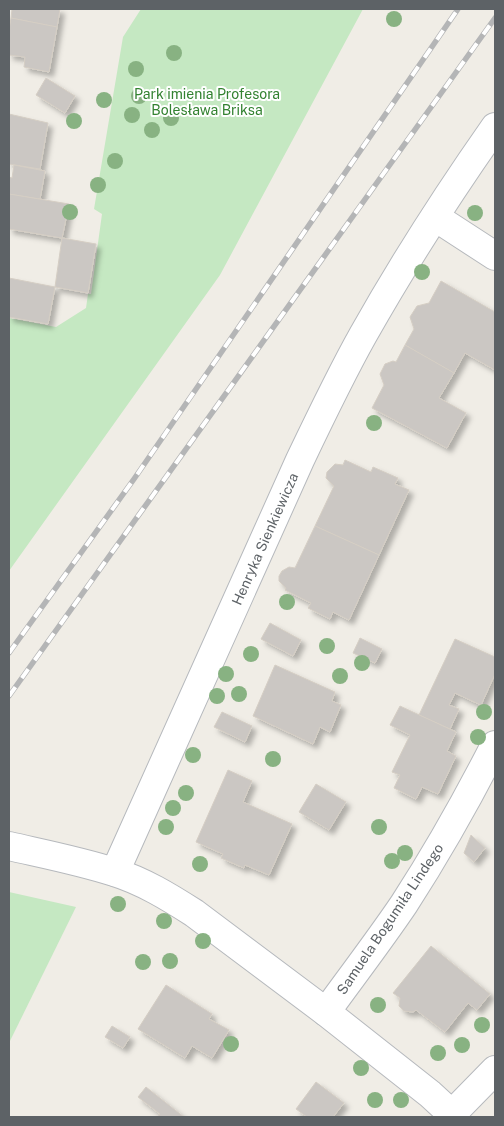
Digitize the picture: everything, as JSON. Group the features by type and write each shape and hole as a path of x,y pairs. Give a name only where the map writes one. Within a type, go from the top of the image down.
{"street":[{"name":"Henryka Sienkiewicza","path":"115,872 300,460 329,400 362,336 435,217 495,127"},
{"path":"435,217 495,256"},
{"name":"Samuela Bogumiła Lindego","path":"326,1012 398,912 431,861 464,806 495,745"},
{"path":"9,846 115,872 154,889 194,912 430,1094 452,1116 495,1070"}],"green space":[{"name":"Park imienia Profesora Bolesława Briksa","path":"141,9 363,9 220,275 9,571 9,318 56,327 86,308 88,294 91,294 102,214 94,209 123,37"},
{"path":"9,892 76,907 9,1043"}],"building":[{"path":"12,9 60,9 57,27 11,18"},
{"path":"11,18 57,27 49,72 24,67 25,57 9,55"},
{"path":"46,78 75,96 65,113 36,95"},
{"path":"9,114 48,123 40,169 9,164"},
{"path":"14,165 45,171 40,199 9,194 9,177 12,178"},
{"path":"9,194 69,204 62,238 9,229"},
{"path":"62,238 96,244 88,293 55,287"},
{"path":"9,278 55,287 48,324 9,317"},
{"path":"441,281 495,312 495,370 465,353 454,373 405,345 414,329 410,317 417,306 429,303"},
{"path":"405,345 454,373 439,398 466,413 447,448 372,408 384,385 380,374 385,364 393,361 396,362"},
{"path":"345,460 371,472 373,467 398,478 395,484 409,490 379,555 315,526 334,486 326,478 327,472 335,464 343,465"},
{"path":"315,526 379,555 349,620 333,612 330,619 308,608 311,603 285,590 286,588 279,581 282,571 289,567 295,568"},
{"path":"270,623 301,640 293,656 261,639"},
{"path":"360,638 382,649 375,663 353,653"},
{"path":"455,639 495,657 495,674 481,705 455,693 449,705 459,709 450,729 419,715"},
{"path":"275,665 335,692 332,701 341,705 330,732 320,727 313,744 253,716"},
{"path":"400,706 456,732 447,751 456,756 438,794 422,787 416,799 394,788 400,775 392,772 410,735 390,725"},
{"path":"222,712 252,726 245,742 214,727"},
{"path":"228,770 252,781 243,802 292,824 269,875 245,865 244,868 221,858 223,854 196,842"},
{"path":"316,784 346,802 329,830 299,812"},
{"path":"471,835 485,848 474,862 464,853"},
{"path":"431,946 490,994 477,1010 468,1003 445,1032 416,1010 413,1012 404,1011 399,1006 400,998 393,993"},
{"path":"166,985 212,1014 209,1019 229,1030 212,1058 192,1046 185,1058 138,1029"},
{"path":"112,1026 130,1037 123,1048 105,1037"},
{"path":"316,1082 344,1103 333,1117 307,1117 296,1109"},
{"path":"146,1087 184,1117 157,1117 160,1114 138,1097"}],"railway":[{"path":"9,653 134,479 458,9"},
{"path":"9,696 495,18"}]}
